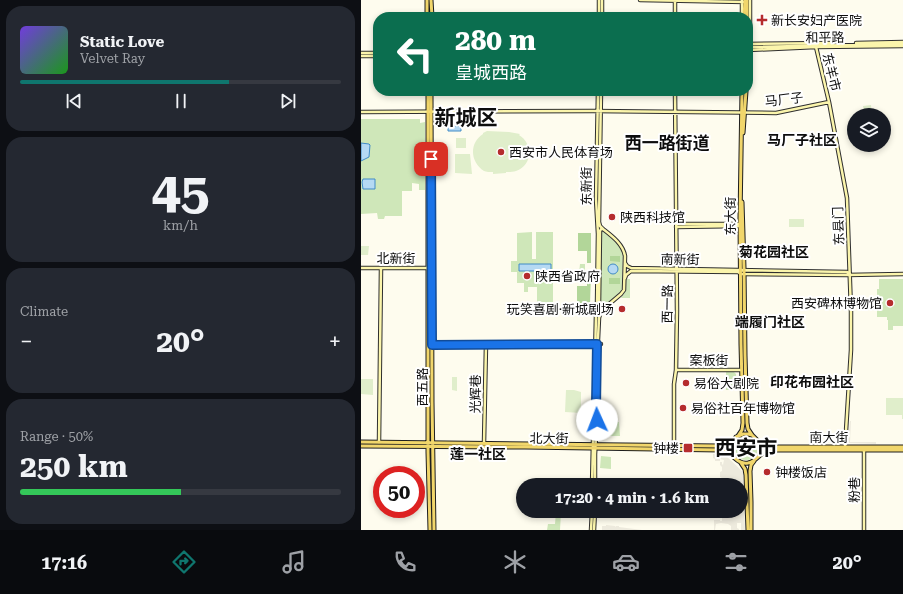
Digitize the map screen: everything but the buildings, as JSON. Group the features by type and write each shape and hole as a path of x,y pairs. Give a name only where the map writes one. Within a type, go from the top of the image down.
{"main road":[{"path":"427,0 427,12"},
{"path":"431,0 432,12"},
{"path":"745,1 745,12"},
{"name":"西五路","path":"428,96 430,268 428,444 430,530"},
{"name":"西五路","path":"429,112 431,96"},
{"name":"东大街","path":"738,436 742,430 743,423 741,370 742,96"},
{"name":"东大街","path":"745,96 743,112 740,225 747,423 748,429 752,435"},
{"name":"西五路","path":"430,268 434,530"},
{"path":"744,434 752,435 758,440 761,449 750,471 750,530 747,475 744,467 734,457 731,449 733,441 738,436 744,434"},
{"name":"南大街","path":"758,440 764,446 770,448 903,449"},
{"name":"北大街","path":"361,446 428,444 722,446 733,441"},
{"name":"北大街","path":"361,442 428,444"},
{"name":"北大街","path":"433,444 484,443 720,450 728,452 734,457"},
{"name":"南大街","path":"758,457 763,452 770,450 903,449"},
{"path":"739,462 748,463 754,461"}],"street":[{"path":"600,12 601,0"},
{"path":"640,0 745,1 746,12"},
{"path":"675,0 675,12"},
{"name":"和平路","path":"753,47 903,44"},
{"name":"和平路","path":"753,47 816,47 903,44"},
{"name":"东羊市","path":"816,47 829,102"},
{"path":"361,55 373,54"},
{"name":"东新街","path":"598,96 599,111 599,222 603,229"},
{"name":"东新街","path":"596,344 599,234 597,225 596,199 600,96"},
{"name":"西一路","path":"674,446 677,270 675,96"},
{"name":"马厂子","path":"361,112 599,111 776,113 829,102"},
{"name":"东县门","path":"829,102 847,196 851,350 845,448"},
{"path":"676,226 740,225"},
{"path":"593,478 596,344 599,315 603,309 623,292 625,260 625,253 621,246 603,229 599,234"},
{"name":"南新街","path":"625,260 627,266 631,268 847,275 903,274"},
{"name":"北新街","path":"361,268 430,268"},
{"path":"379,442 381,268"},
{"name":"南新街","path":"624,279 626,274 631,272 677,270"},
{"path":"598,305 603,309"},
{"path":"432,345 601,344"},
{"name":"光辉巷","path":"484,443 486,345"},
{"name":"案板街","path":"676,370 741,370"},
{"name":"粉巷","path":"864,450 864,530"},
{"path":"593,518 593,530"}],"green space":[{"path":"871,105 871,108 863,108 863,106"},
{"path":"361,119 420,119 420,123 425,122 425,190 419,190 419,184 412,183 412,191 402,191 402,216 385,216 384,219 378,219 377,213 361,214"},
{"name":"西安市人民体育场","path":"487,131 520,134 519,135 524,139 529,149 528,160 525,165 516,171 493,174 493,172 485,171 479,167 474,158 473,147 478,138"},
{"path":"456,138 466,138 466,148 456,148"},
{"path":"455,154 470,154 472,174 455,173"},
{"path":"789,219 804,219 804,227 789,227"},
{"path":"603,231 621,247 623,251 622,290 601,308 601,232"},
{"path":"532,232 532,259 536,259 536,232 553,232 553,305 537,305 537,287 528,287 528,292 524,292 524,283 517,283 517,272 511,272 511,261 517,261 517,233"},
{"path":"578,233 591,233 591,263 587,263 587,251 578,251"},
{"path":"361,246 369,246 368,255 361,255"},
{"path":"610,256 620,256 620,262 610,261"},
{"path":"580,264 585,264 585,274 579,274"},
{"path":"587,274 591,274 590,304 577,304 577,286 587,286"},
{"path":"609,278 620,278 620,284 609,284"},
{"path":"626,279 630,279 630,298 621,298 626,290"},
{"name":"西安碑林博物馆","path":"879,279 903,279 903,326 893,326 893,330 888,330 887,317 877,317 877,289 879,289"},
{"path":"726,372 734,372 736,374 737,390 726,390"},
{"path":"452,377 457,377 457,391 452,390"},
{"path":"361,379 373,379 373,395 361,394"},
{"path":"566,390 581,392 581,413 565,412"},
{"path":"886,398 903,398 903,419 902,415 886,415"},
{"path":"619,422 620,436 606,436 603,432 603,423"},
{"path":"746,436 755,439 758,448 755,457 746,460 737,457 734,448 737,439"},
{"path":"601,456 611,457 611,469 600,468"},
{"path":"556,518 561,518 560,530 547,530 548,524 555,524"}],"shaded area":[{"path":"697,401 710,401 710,409 707,409 707,413 697,413"},
{"path":"850,421 850,442 876,442 876,444 849,443"},
{"path":"713,454 717,454 718,456 722,456 722,454 725,455 743,472 743,478 720,477 722,467 720,462 722,462 723,465 724,460 720,459 720,461 715,461"},
{"path":"722,518 745,518 745,530 741,530 741,523 737,523 737,528 739,530 731,530 731,526 721,523 716,524 714,530 714,520 722,521"},
{"path":"606,525 642,530 602,530 602,526"}],"water":[{"path":"448,126 461,126 461,131 448,131"},
{"path":"361,143 370,145 369,157 361,161"},
{"path":"363,179 375,179 375,189 363,189"},
{"path":"519,264 551,264 551,271 519,271"},
{"path":"611,264 615,264 617,265 617,273 611,274 608,271 608,267"}],"place":[{"name":"新长安妇产医院","path":"762,20"},
{"name":"西安市人民体育场","path":"501,152"},
{"name":"陕西科技馆","path":"612,217"},
{"name":"陕西省政府","path":"527,276"},
{"name":"西安碑林博物馆","path":"890,303"},
{"name":"玩笑喜剧·新城剧场","path":"622,309"},
{"name":"易俗大剧院","path":"686,383"},
{"name":"易俗社百年博物馆","path":"683,408"},
{"name":"钟楼","path":"688,448"},
{"name":"钟楼饭店","path":"767,472"}],"district":[{"name":"新城区","path":"466,118"},
{"name":"马厂子社区","path":"802,140"},
{"name":"西一路街道","path":"667,143"},
{"name":"菊花园社区","path":"774,252"},
{"name":"端履门社区","path":"770,322"},
{"name":"印花布园社区","path":"812,382"},
{"name":"西安市","path":"746,448"},
{"name":"莲一社区","path":"478,454"}],"route":[{"path":"431,159 432,345 597,344 597,420"}]}
